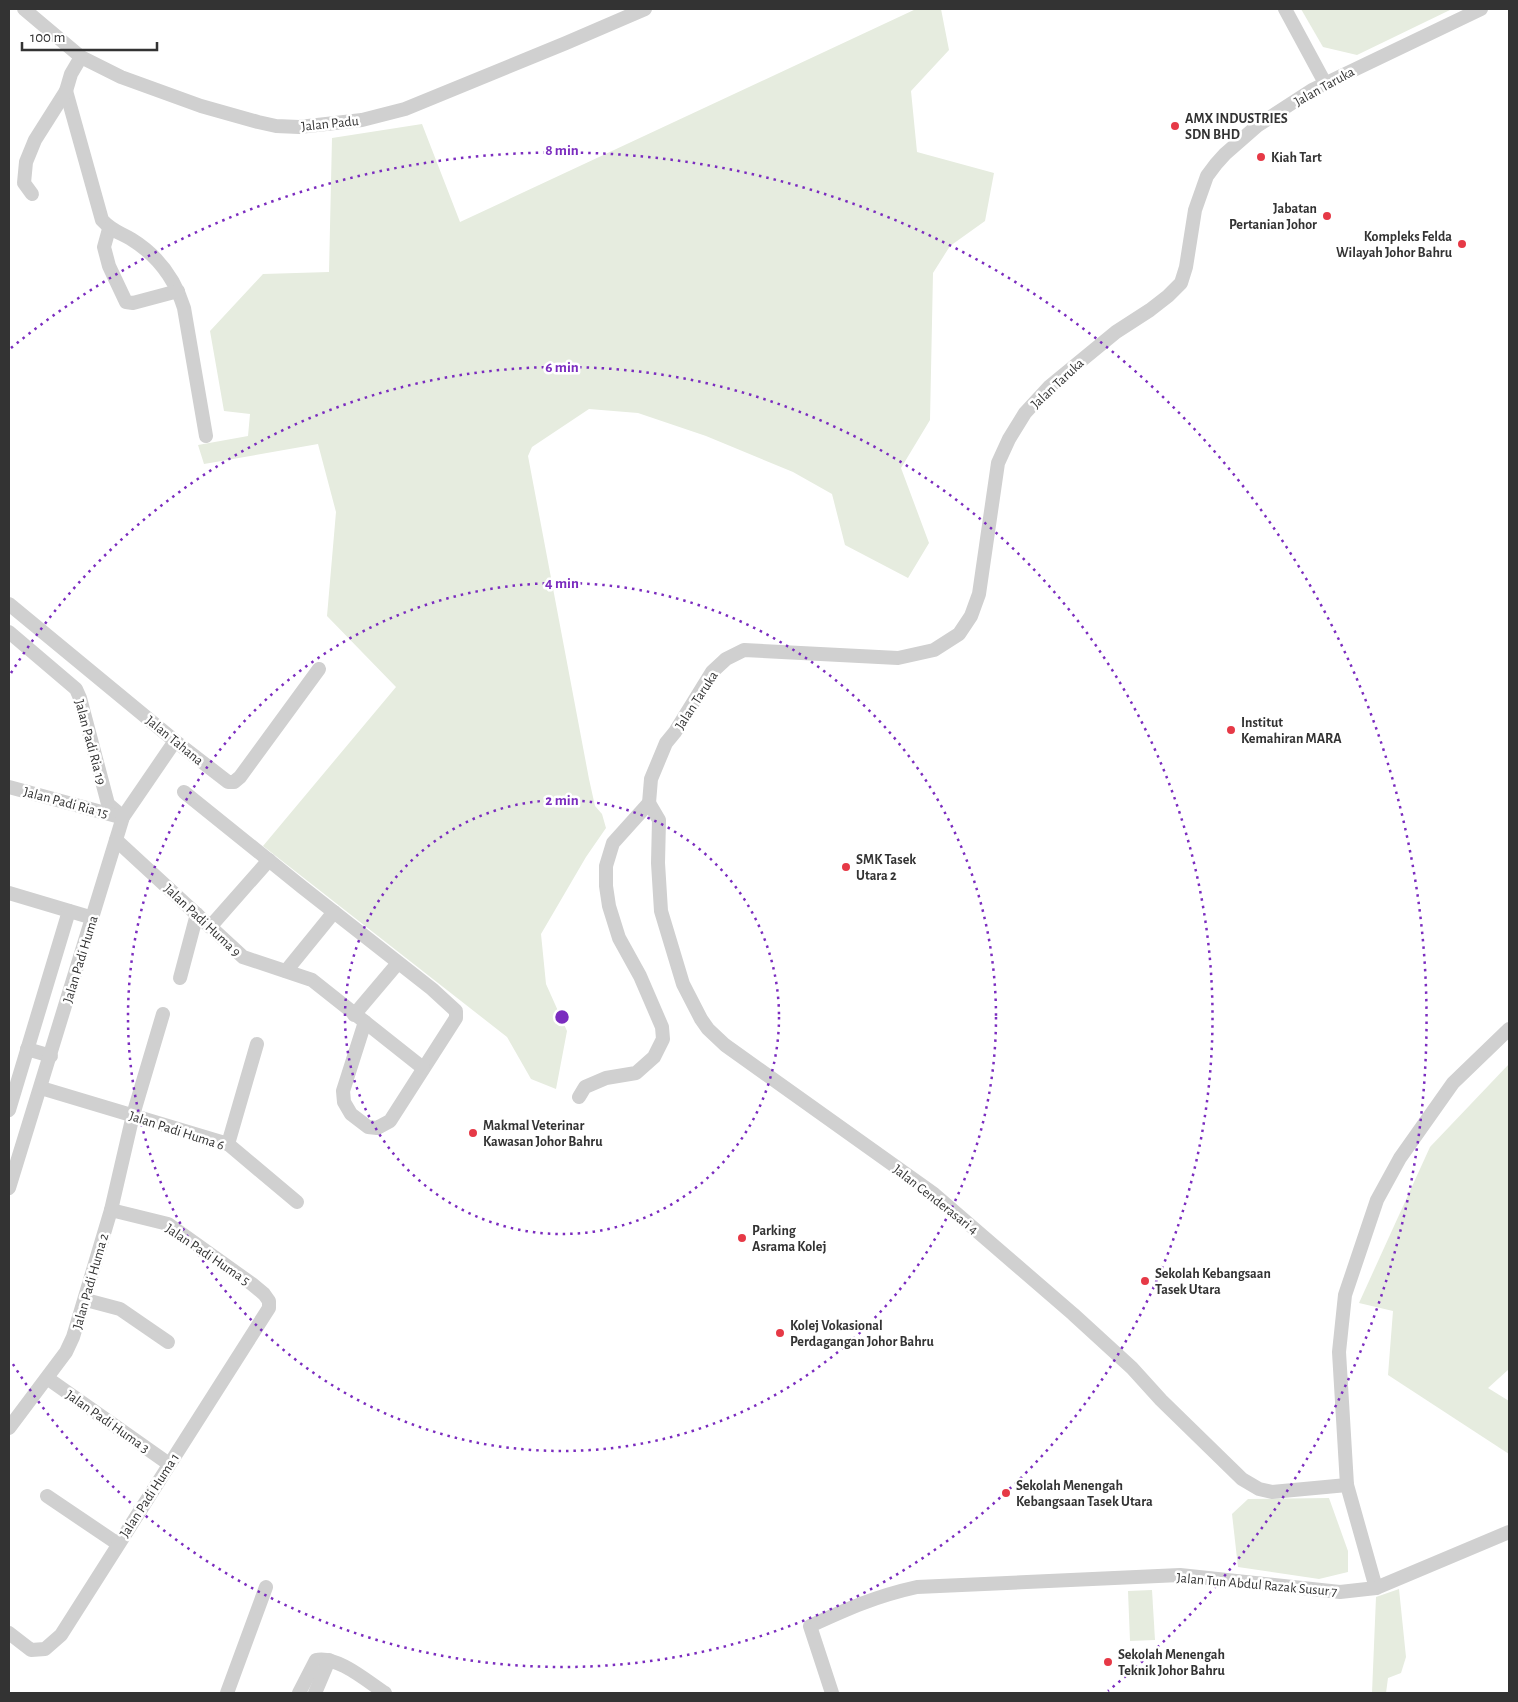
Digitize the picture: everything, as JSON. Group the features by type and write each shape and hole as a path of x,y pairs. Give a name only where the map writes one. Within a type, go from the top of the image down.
{"street":[{"name":"Jalan Padu","path":"24,9 81,57 121,77 201,106 276,126 299,127 362,120 405,109 644,9"},
{"path":"1286,9 1326,83"},
{"name":"Jalan Taruka","path":"649,802 651,779 666,744 712,672 726,659 744,650 898,658 934,650 959,634 971,616 979,594 998,463 1009,439 1025,413 1065,372 1116,332 1150,310 1181,283 1186,267 1195,210 1207,176 1212,168 1257,126 1326,83 1481,9"},
{"path":"32,194 24,183 26,162 35,140 66,91 71,74 81,57"},
{"path":"66,91 102,220 109,228 131,239 147,252 167,271 178,291 184,308 206,436"},
{"path":"109,228 104,247 108,266 126,302 133,303 178,291"},
{"name":"Jalan Tahana","path":"9,604 175,741 228,782 234,782 240,777 319,669"},
{"name":"Jalan Padi Ria 19","path":"9,632 76,688 108,804 123,817"},
{"name":"Jalan Padi Huma","path":"9,1185 123,817 175,741"},
{"name":"Jalan Padi Ria 15","path":"9,787 123,817"},
{"path":"184,792 432,990 455,1009 456,1018 390,1121 377,1128 368,1127 351,1114 344,1102 343,1091 360,1018 398,963"},
{"path":"579,1097 584,1087 606,1078 636,1073 654,1057 663,1039 662,1027 640,976 619,938 609,906 606,886 606,866 613,843 649,802"},
{"name":"Jalan Cenderasari 4","path":"649,802 659,820 659,888 664,920 683,984 701,1019 717,1038 934,1194 1100,1338 1242,1479 1259,1489 1272,1492 1347,1485"},
{"name":"Jalan Padi Huma 9","path":"116,840 243,957 312,980 423,1068"},
{"path":"210,927 269,860"},
{"path":"9,893 93,918"},
{"name":"Jalan Padi Huma","path":"9,1110 69,911"},
{"path":"286,971 334,912"},
{"path":"180,978 197,914"},
{"name":"Jalan Padi Huma 2","path":"9,1428 66,1352 73,1337 86,1300 111,1210 133,1115 163,1014"},
{"path":"1509,1029 1453,1083 1400,1158 1377,1200 1344,1300 1339,1352 1347,1485 1376,1588 1509,1532"},
{"path":"228,1144 257,1044"},
{"path":"27,1048 50,1056"},
{"name":"Jalan Padi Huma 6","path":"40,1088 228,1144 297,1202"},
{"name":"Jalan Padi Huma 5","path":"111,1210 168,1224 252,1284 269,1301"},
{"path":"86,1300 120,1309 168,1342"},
{"name":"Jalan Padi Huma 1","path":"9,1633 31,1650 45,1649 61,1635 269,1308 269,1301"},
{"name":"Jalan Padi Huma 3","path":"47,1378 169,1464"},
{"path":"47,1496 118,1544"},
{"name":"Jalan Tun Abdul Razak Susur 7","path":"832,1693 810,1626 869,1599 891,1592 917,1587 1180,1575 1340,1592 1376,1588"},
{"path":"227,1693 266,1587"},
{"path":"299,1693 316,1660 328,1660 348,1669 385,1693"},
{"path":"315,1693 328,1660"}],"shaded area":[{"path":"916,9 941,9 949,50 911,91 917,152 994,173 985,221 950,246 933,273 930,420 901,468 929,543 908,578 845,545 832,494 793,472 706,436 638,413 589,409 532,447 528,456 589,779 595,806 602,814 606,828 586,857 541,934 546,984 567,1031 556,1089 531,1079 507,1037 263,846 396,687 327,616 336,512 318,444 204,464 198,445 248,436 250,414 224,411 210,331 263,274 329,272 332,138 422,124 460,222"},
{"path":"1301,9 1452,9 1357,55 1323,47"},
{"path":"1509,1064 1509,1369 1488,1388 1509,1401 1509,1454 1388,1375 1393,1311 1359,1303 1430,1147"},
{"path":"1329,1498 1348,1551 1348,1572 1319,1579 1238,1567 1232,1514 1248,1499"},
{"path":"1399,1589 1406,1657 1401,1673 1388,1678 1386,1693 1372,1693 1376,1597"},
{"path":"1152,1590 1155,1640 1130,1641 1128,1591"}],"place":[{"name":"AMX INDUSTRIES SDN BHD","path":"1175,126"},
{"name":"Kiah Tart","path":"1261,157"},
{"name":"Jabatan Pertanian Johor","path":"1327,216"},
{"name":"Kompleks Felda Wilayah Johor Bahru","path":"1462,244"},
{"name":"Institut Kemahiran MARA","path":"1231,730"},
{"name":"SMK Tasek Utara 2","path":"846,867"},
{"name":"Makmal Veterinar Kawasan Johor Bahru","path":"473,1133"},
{"name":"Parking Asrama Kolej","path":"742,1238"},
{"name":"Sekolah Kebangsaan Tasek Utara","path":"1145,1281"},
{"name":"Kolej Vokasional Perdagangan Johor Bahru","path":"780,1333"},
{"name":"Sekolah Menengah Kebangsaan Tasek Utara","path":"1006,1493"},
{"name":"Sekolah Menengah Teknik Johor Bahru","path":"1108,1662"}]}
